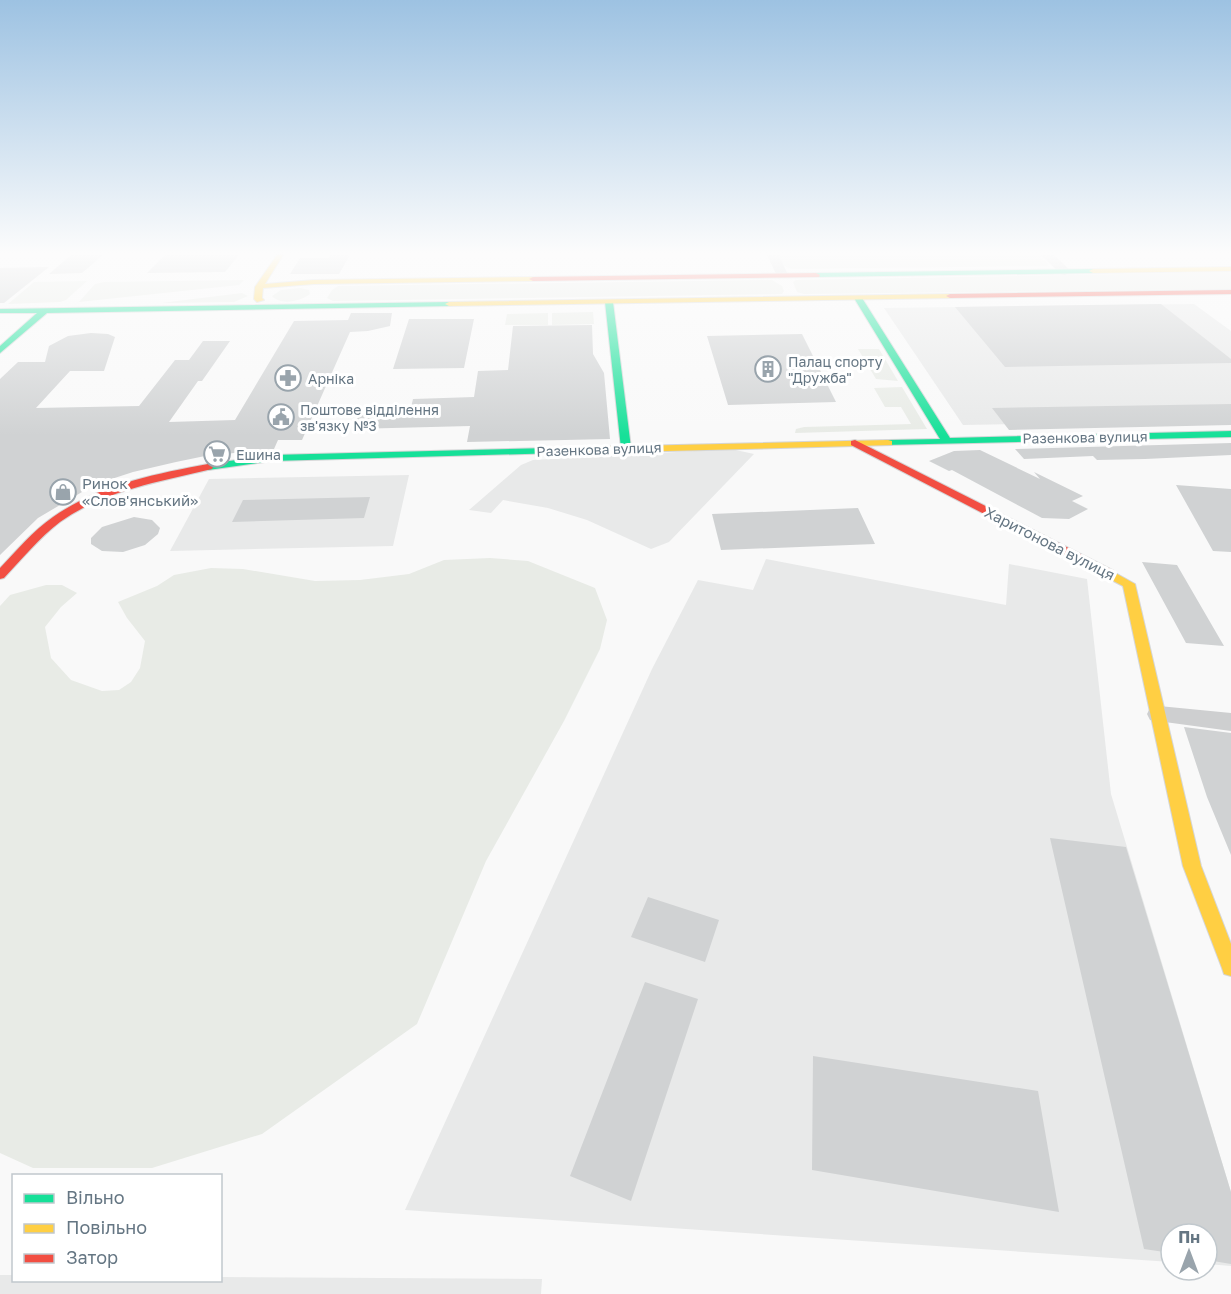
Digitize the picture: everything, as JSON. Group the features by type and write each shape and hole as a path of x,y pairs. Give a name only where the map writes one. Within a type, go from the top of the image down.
{"street":[{"path":"0,350 39,315"},
{"path":"611,315 626,448"},
{"path":"869,315 946,440"},
{"name":"Разенкова вулиця","path":"0,575 63,515 100,497 185,471 272,458 1231,434"},
{"name":"Харитонова вулиця","path":"853,442 1129,584 1160,714 1192,866 1231,968"},
{"path":"1160,714 1231,722"}],"shaded area":[{"path":"507,315 548,315 548,325 505,325"},
{"path":"552,315 593,315 594,324 552,325"},
{"path":"889,315 1210,315 1231,331 1231,420 963,425"},
{"path":"858,349 879,349 898,381 876,379"},
{"path":"902,387 927,429 795,433 796,429 804,427 911,424 901,407 885,407 874,388"},
{"path":"731,449 754,454 669,542 651,549 587,520 548,508 503,500 491,513 469,510 521,465 533,460"},
{"path":"409,475 393,546 170,551 209,479"},
{"path":"490,558 528,561 595,588 607,620 600,649 564,721 486,861 417,1024 262,1134 152,1168 33,1168 0,1153 0,606 10,595 46,585 62,585 77,593 61,607 45,627 51,658 71,680 102,691 119,690 131,682 140,668 145,641 118,602 157,586 174,575 211,568 243,569 315,581 360,580 409,574 444,560"},
{"path":"766,559 1006,605 1009,564 1087,579 1111,794 1231,1192 1231,1266 1219,1265 1219,1222 1159,1222 1159,1261 405,1210 652,669 698,580 753,590"},
{"path":"0,1275 12,1275 12,1282 222,1282 222,1277 542,1279 541,1294 0,1294"}],"building":[{"path":"350,315 392,315 390,326 350,332 302,440 278,440 274,449 205,456 176,462 133,472 81,489 82,492 38,518 0,555 0,379 18,362 45,362 49,346 68,336 91,333 108,334 115,337 104,371 70,371 36,408 139,406 175,360 189,360 203,341 230,341 169,422 235,420 294,321 348,320"},
{"path":"962,315 1175,315 1231,359 1231,363 1005,367"},
{"path":"409,319 474,319 464,368 393,369"},
{"path":"592,325 593,354 604,373 610,439 467,442 470,426 353,429 359,413 410,412 413,399 474,397 478,371 508,370 513,326"},
{"name":"Палац спорту \"Дружба\"","path":"802,334 836,402 728,405 707,336"},
{"path":"1231,404 1231,425 1009,430 992,408"},
{"path":"1231,443 1231,455 1145,459 1097,460 1093,456 1024,459 1015,449"},
{"path":"980,450 1040,479 1034,472 1083,496 1072,501 1088,509 1069,519 1042,518 952,470 949,471 929,461 954,451"},
{"path":"1176,485 1231,489 1231,552 1213,551"},
{"path":"370,497 364,518 232,522 243,500"},
{"path":"858,508 875,544 721,550 712,514"},
{"path":"134,517 152,520 160,528 158,534 145,545 123,552 102,551 91,544 91,538 102,527"},
{"path":"1142,562 1177,565 1224,646 1186,643"},
{"path":"1184,727 1231,733 1231,855 1207,797"},
{"path":"1050,838 1126,847 1231,1192 1231,1264 1219,1262 1219,1222 1159,1222 1159,1251 1144,1249"},
{"path":"648,897 719,920 705,962 631,937"},
{"path":"645,982 698,999 631,1201 570,1176"},
{"path":"813,1056 1038,1091 1059,1212 812,1170"}],"traffic: fast":[{"path":"0,350 39,315"},
{"path":"611,315 626,448"},
{"path":"869,315 946,440"},
{"path":"888,443 1231,434"},
{"path":"208,467 272,458 590,450"}],"traffic: slow":[{"path":"590,450 888,443"},
{"path":"1110,574 1129,584 1192,866 1231,968"}],"traffic: jam":[{"path":"855,443 1110,574"},
{"path":"0,575 41,533 73,509 129,485 208,467"}],"place":[{"name":"Палац спорту \"Дружба\"","path":"768,369"},
{"name":"Арніка","path":"288,378"},
{"name":"Поштове відділення зв'язку №3","path":"281,417"},
{"name":"Ешина","path":"217,454"},
{"name":"Ринок «Слов'янський»","path":"63,492"}]}
